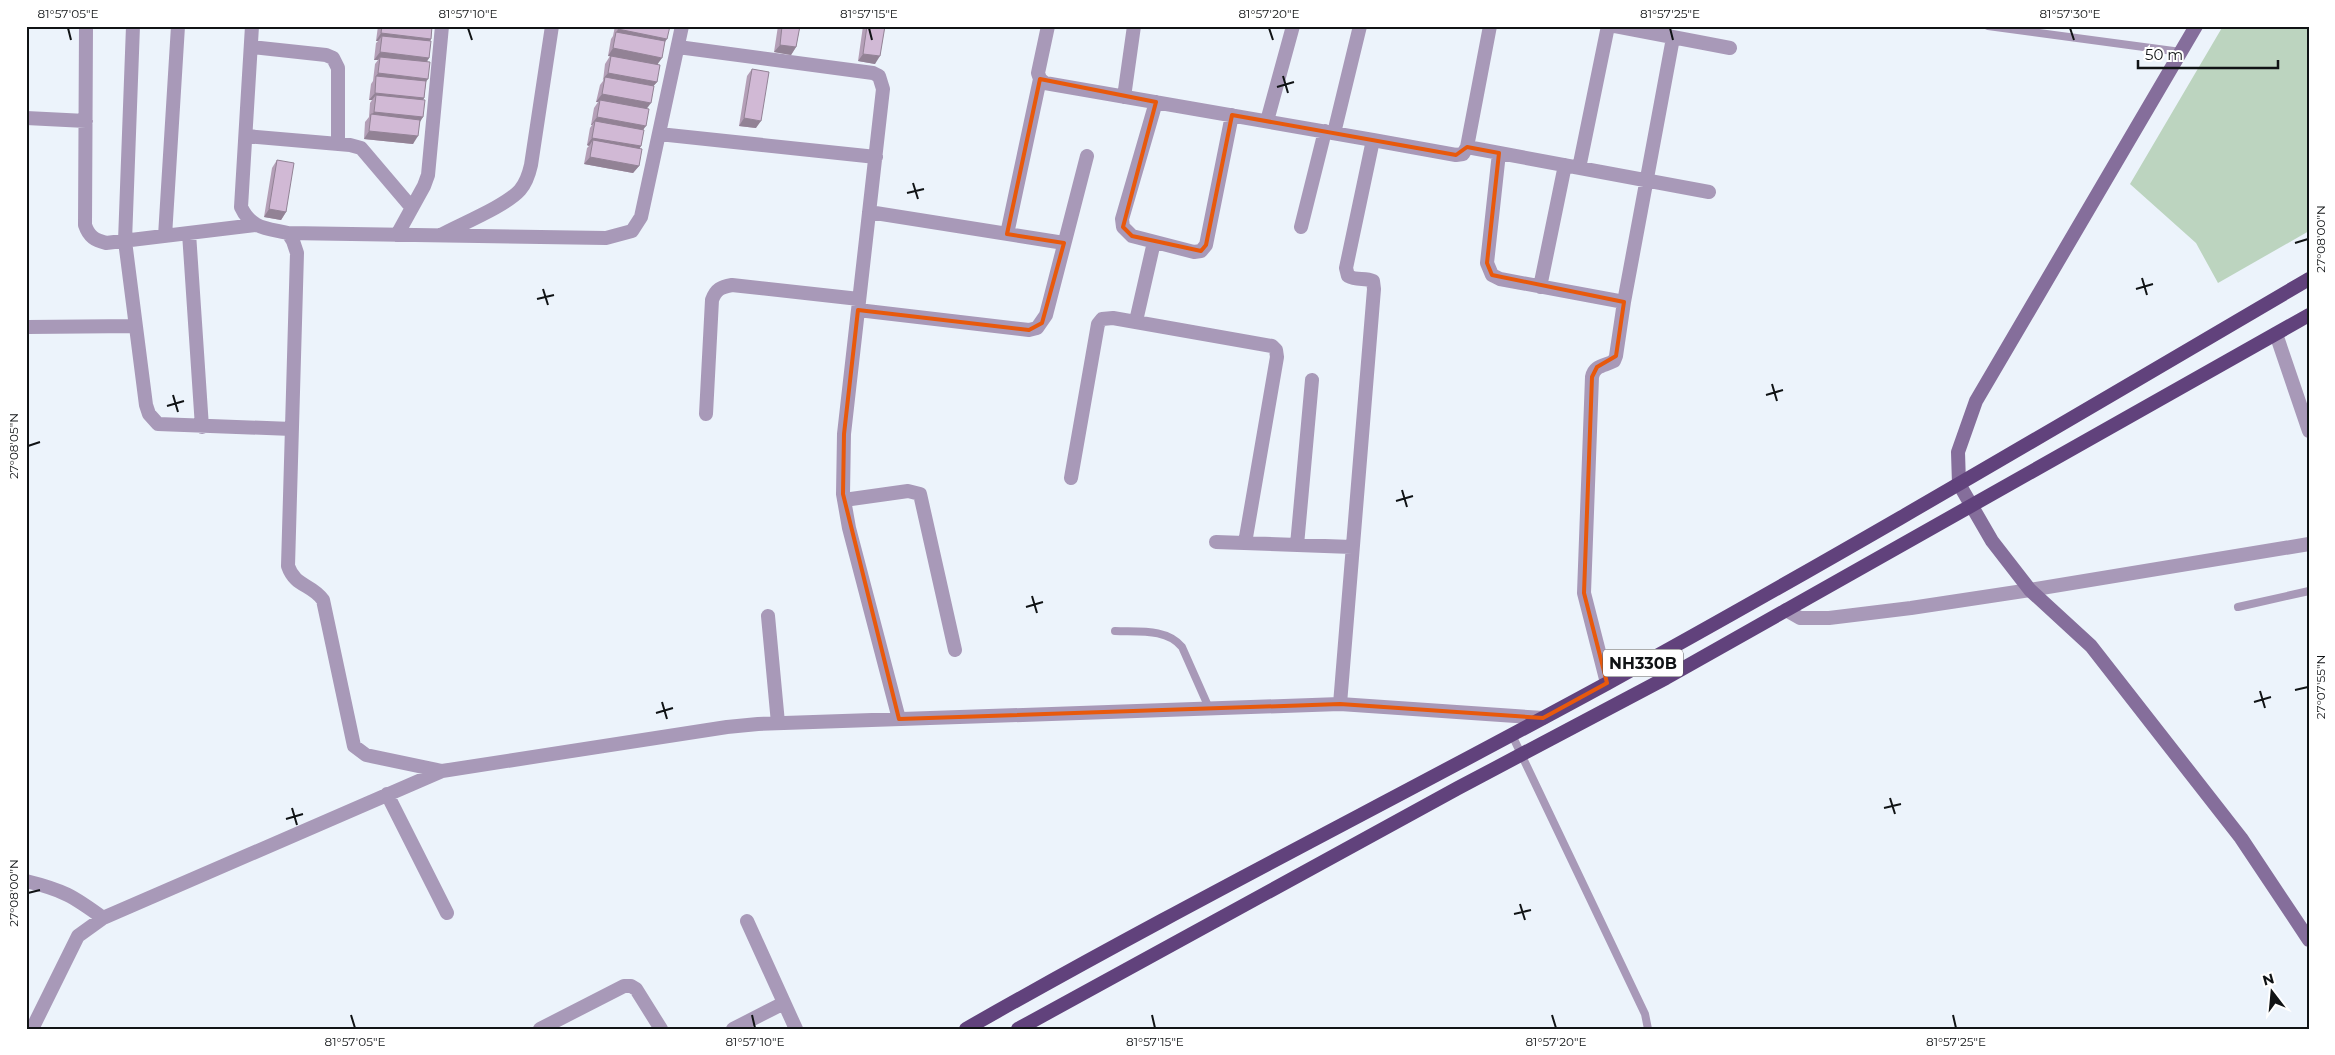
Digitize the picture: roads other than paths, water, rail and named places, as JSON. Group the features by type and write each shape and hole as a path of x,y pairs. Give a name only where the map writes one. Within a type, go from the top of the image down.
{"highway":[{"name":"NH330B","path":"966,1029 1055,978 1512,735 1764,597 2309,279"},
{"name":"NH330B","path":"1018,1029 1522,754 1666,678 2309,315"}],"main road":[{"path":"2196,26 1976,401 1958,452 1959,484 1992,541 2030,590 2091,646 2241,838 2309,940"}],"street":[{"path":"86,26 85,225 88,234 96,240 106,243 255,225 288,233 397,235 606,238 632,231 641,217 682,26"},
{"path":"133,26 125,241 146,405 158,424 292,429"},
{"path":"164,236 178,26"},
{"path":"252,26 241,207 246,218 255,225"},
{"path":"397,235 428,175 442,26"},
{"path":"440,235 506,201 520,191 527,178 532,165 552,26"},
{"path":"1007,234 1040,79 1038,74 1048,26"},
{"path":"1124,97 1134,26"},
{"path":"1267,121 1293,26"},
{"path":"1301,227 1360,26"},
{"path":"1040,79 1045,83 1456,155 1463,154 1467,147 1490,26"},
{"path":"1579,168 1608,26"},
{"path":"1615,26 1730,48"},
{"path":"1608,683 1584,593 1592,377 1593,371 1597,367 1614,361 1616,356 1624,302 1673,38"},
{"path":"251,47 326,55 333,58 338,68 338,144"},
{"path":"678,47 879,76 883,88 844,434 844,500 849,528 898,719"},
{"path":"1156,102 1122,219 1123,227 1126,233 1194,252 1201,251 1206,245 1232,115"},
{"path":"26,118 86,121"},
{"path":"659,134 876,157"},
{"path":"246,136 338,144 361,148 412,208"},
{"path":"1340,704 1374,289 1373,281 1368,278 1355,280 1348,276 1346,268 1373,140"},
{"path":"1467,147 1709,192"},
{"path":"1499,153 1487,263 1488,270 1500,279 1624,302"},
{"path":"706,414 712,300 716,291 723,286 732,285 1028,330 1036,328 1046,316 1087,156"},
{"path":"1540,287 1565,165"},
{"path":"869,212 1064,243"},
{"path":"189,233 202,427"},
{"path":"288,233 294,241 297,254 288,566 292,576 319,594 323,600 354,746 366,755 442,770"},
{"path":"1136,321 1154,242"},
{"path":"1071,478 1098,324 1102,319 1136,321 1272,346 1276,350 1277,357 1245,543"},
{"path":"28,327 136,326"},
{"path":"2276,334 2309,431"},
{"path":"1297,545 1312,380"},
{"path":"844,500 908,491 920,494 955,650"},
{"path":"1216,542 1352,547"},
{"path":"1786,610 1800,618 1829,618 2030,590 2309,544"},
{"path":"768,616 778,723"},
{"path":"32,1029 78,936 103,918 442,770 727,727 778,723 1340,704 1543,718"},
{"path":"388,794 447,913"},
{"path":"26,881 73,896 103,918"},
{"path":"747,921 796,1029"},
{"path":"540,1029 624,986 631,986 636,989 661,1029"},
{"path":"733,1029 784,1003"}],"lane":[{"path":"1988,26 2181,52"},
{"path":"2238,607 2309,591"},
{"path":"1115,631 1164,634 1176,638 1182,647 1209,708"},
{"path":"1512,735 1645,1014 1648,1029"}]}
